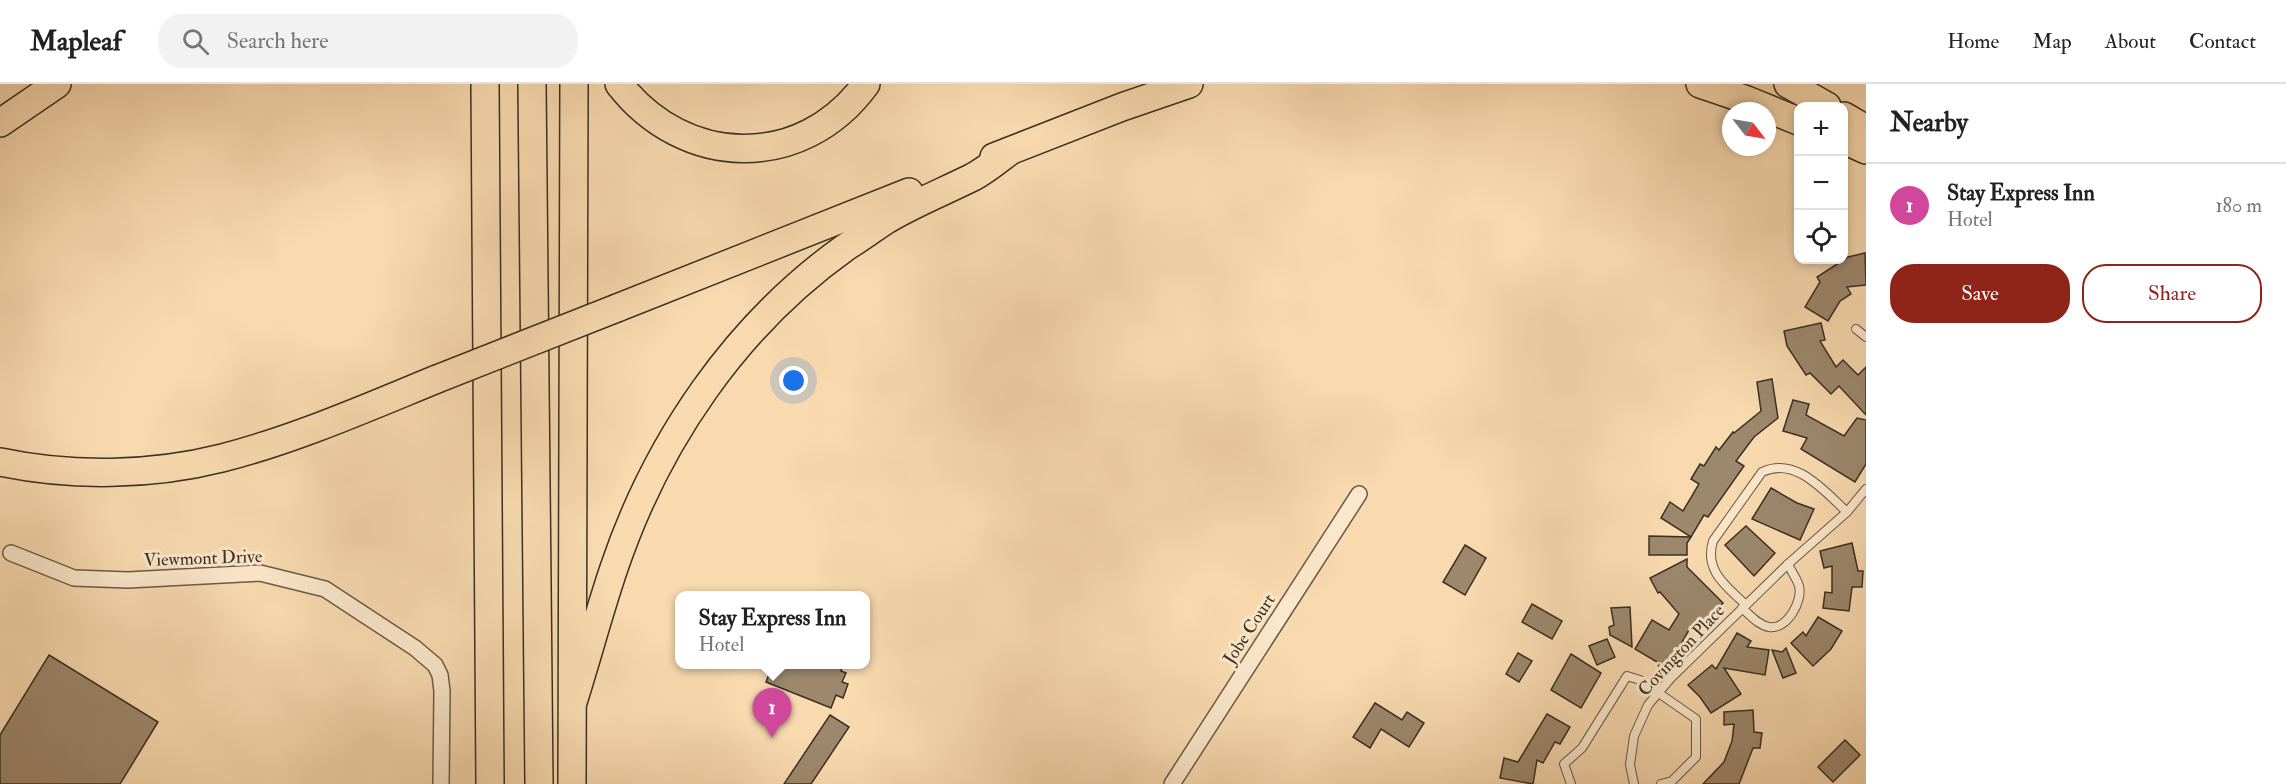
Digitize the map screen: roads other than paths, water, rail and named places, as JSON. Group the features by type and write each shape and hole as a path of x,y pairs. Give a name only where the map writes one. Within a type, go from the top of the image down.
{"highway":[{"path":"0,123 57,84"},
{"path":"485,84 490,784"},
{"path":"532,84 539,784"},
{"path":"572,784 574,84"},
{"path":"620,84 642,110 674,132 706,144 735,149 775,145 808,134 846,108 866,84"},
{"path":"0,462 68,471 165,468 220,458 266,445 331,422 1010,151 1189,84"},
{"path":"1700,84 1794,119"},
{"path":"1788,84 1820,102"},
{"path":"1848,118 1866,129"},
{"path":"1848,142 1866,150"},
{"path":"573,702 614,567 644,493 678,428 712,377 756,325 799,284 844,249 888,219 975,176 1010,151"}],"street":[{"name":"Jobe Court","path":"1172,784 1359,494"},
{"name":"Viewmont Drive","path":"6,551 74,578 128,580 260,573 325,589 406,642 435,665 440,675 442,691 441,784"}],"lane":[{"path":"1856,329 1866,337"},
{"name":"Covington Place","path":"1788,564 1799,586 1798,602 1794,613 1778,627 1770,628 1760,624 1717,576 1712,565 1709,553 1713,541 1762,472 1774,466 1802,474 1847,512"},
{"name":"Covington Place","path":"1634,784 1630,765 1634,736 1648,705 1744,606 1847,512 1866,489"},
{"path":"1571,784 1564,764 1582,748 1627,676 1640,680 1696,718 1696,757 1672,781 1661,784"}],"place":[{"name":"Stay Express Inn","path":"772,738"}]}
